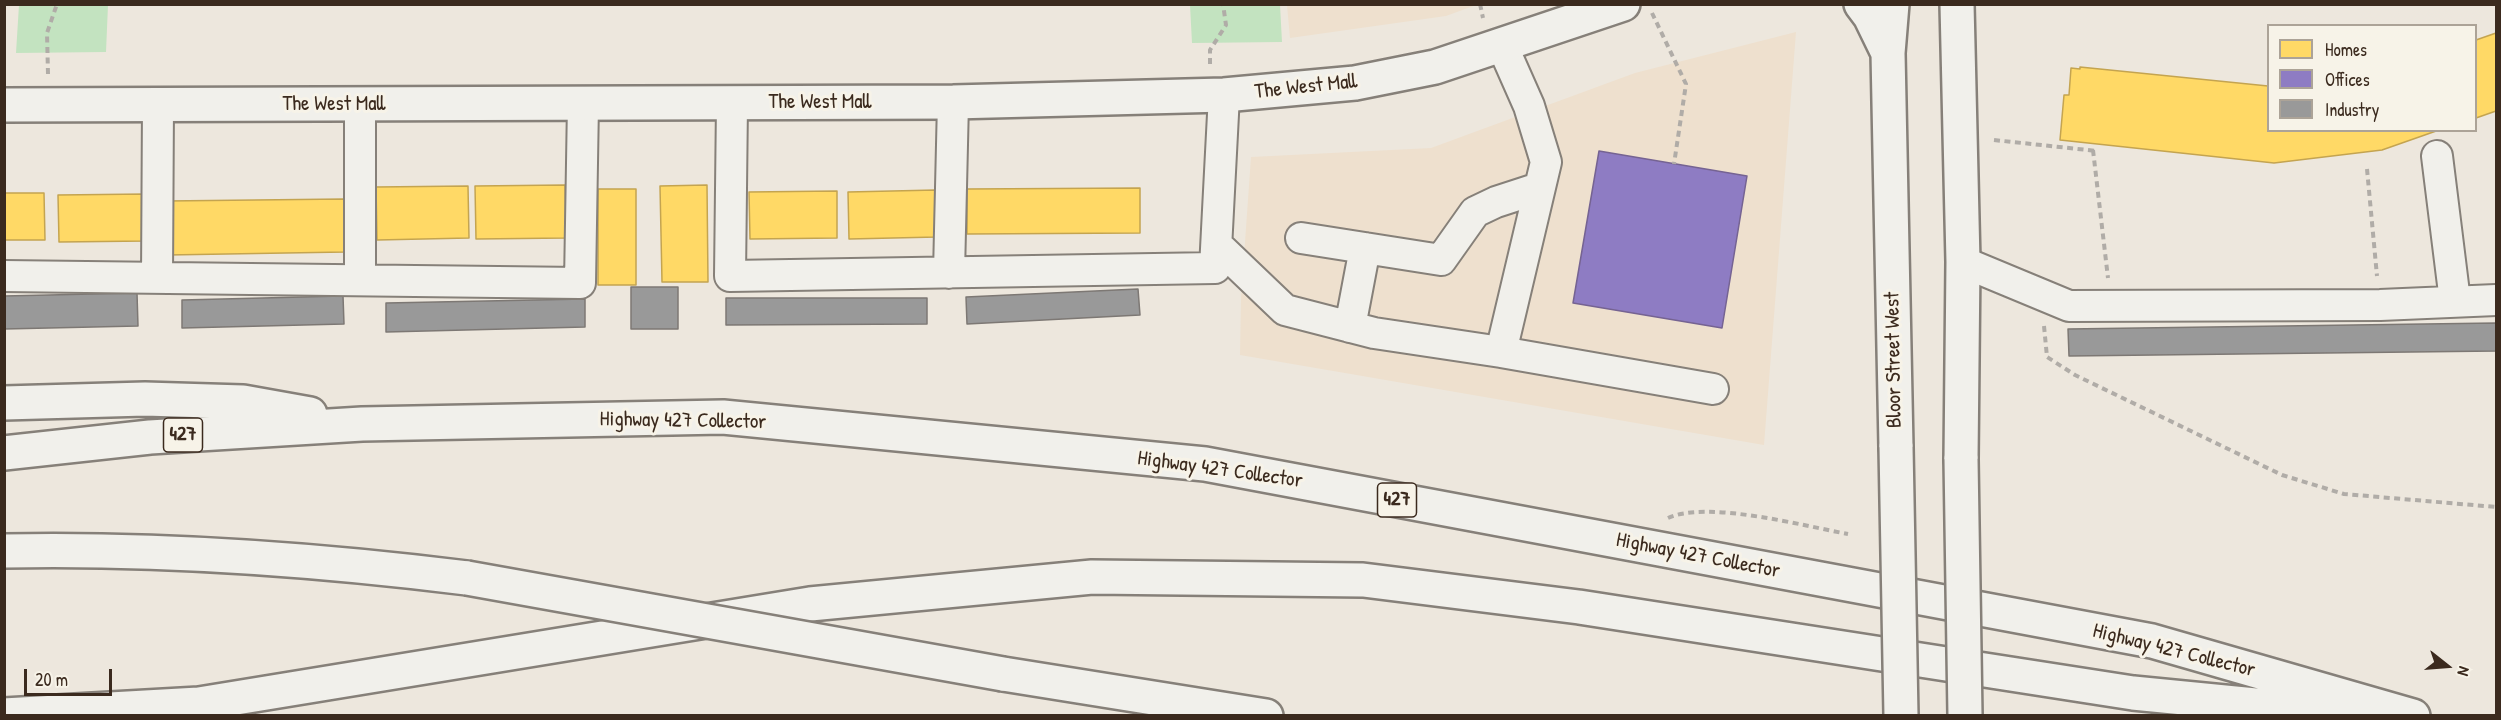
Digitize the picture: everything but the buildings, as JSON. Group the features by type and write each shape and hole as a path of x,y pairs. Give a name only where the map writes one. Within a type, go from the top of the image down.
{"main road":[{"name":"The West Mall","path":"4,105 953,102 1217,95 1371,81 1435,67 1623,4"},
{"path":"1861,4 1870,16 1888,53"},
{"name":"Bloor Street West","path":"1892,4 1888,53 1901,716"},
{"path":"1957,4 1963,262 1961,459 1965,716"},
{"path":"4,403 145,399 243,402 362,424"},
{"name":"Highway 427 Collector","path":"4,453 150,436 362,424 723,417 1205,464 2152,641 2413,716"},
{"path":"4,551 88,549 220,554 364,566 467,579 1003,674 1266,716"},
{"path":"4,715 199,704 810,604 1092,577 1363,580 1580,607 2133,693 2359,716"}],"street":[{"path":"1501,352 1546,162 1529,106 1502,45"},
{"path":"1216,256 1217,95"},
{"path":"949,273 953,102"},
{"path":"4,276 580,283 583,103"},
{"path":"732,103 730,276 949,273 1216,256 1285,310 1374,333 1501,352 1713,389"},
{"path":"360,104 360,280"},
{"path":"157,278 158,105"},
{"path":"2437,156 2455,301"},
{"path":"1301,238 1441,260 1475,212 1496,202 1539,188"},
{"path":"1350,327 1365,248"},
{"path":"1963,262 2069,306 2112,308 2380,305 2496,300"}],"path":[{"path":"50,105 47,33 57,4"},
{"path":"1217,95 1210,50 1226,25 1223,4"},
{"path":"1648,4 1686,84 1674,164"},
{"path":"1994,141 2095,150 2112,308"},
{"path":"2367,169 2380,305"},
{"path":"2030,289 2043,313 2047,357 2075,375 2282,475 2344,494 2496,507"},
{"path":"1642,546 1667,518 1688,512 1751,516 1848,534"}],"shaded area":[{"path":"1287,4 1476,5 1446,16 1290,38"},
{"path":"1796,32 1764,445 1240,355 1241,299 1251,157 1431,148 1635,73"}],"green space":[{"path":"19,5 108,5 106,52 16,53"},
{"path":"1190,5 1280,5 1282,42 1192,43"}]}
